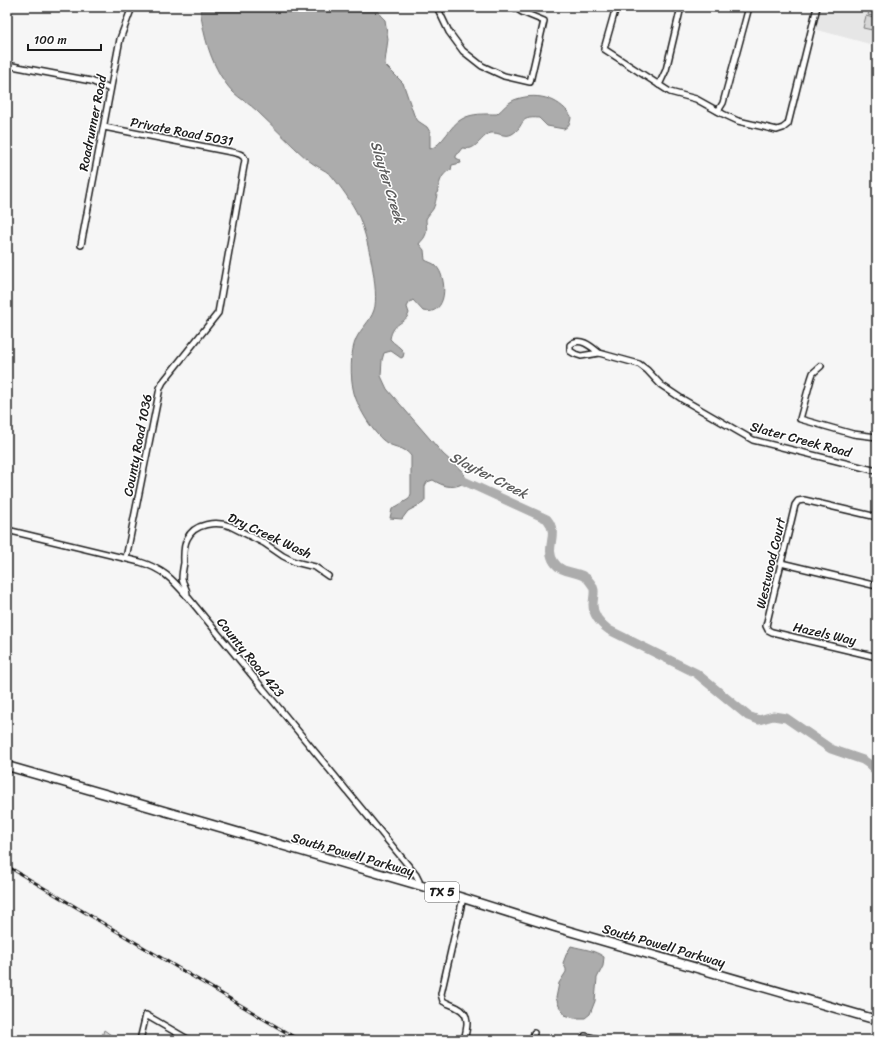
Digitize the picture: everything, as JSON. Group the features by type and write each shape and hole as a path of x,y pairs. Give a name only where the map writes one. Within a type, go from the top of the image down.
{"main road":[{"name":"South Powell Parkway","path":"7,766 877,1020"}],"street":[{"name":"Roadrunner Road","path":"81,245 120,39 132,7"},
{"path":"437,7 449,32 464,51 482,66 504,76 530,82 544,21 514,7"},
{"path":"616,7 604,49 670,92 696,99 738,121 777,130 788,124 817,7"},
{"path":"659,85 666,70 681,7"},
{"path":"718,111 723,103 749,7"},
{"path":"7,65 91,81 110,89"},
{"name":"Private Road 5031","path":"104,127 238,154 245,158 244,167"},
{"name":"County Road 1036","path":"126,558 160,388 163,382 218,313 244,167"},
{"name":"Slater Creek Road","path":"599,353 581,356 570,351 570,345 573,342 579,341 599,353 639,364 669,391 753,440 877,471"},
{"path":"821,366 813,373 810,379 800,419 854,434 877,437"},
{"name":"Westwood Court","path":"768,630 766,626 795,505 798,501 804,500 877,518"},
{"name":"Dry Creek Wash","path":"188,596 187,589 182,580 184,549 188,537 196,529 217,523 225,524 264,543 291,560 320,569 328,576"},
{"name":"County Road 423","path":"7,530 148,564 170,576 416,875 419,881 419,886"},
{"path":"781,563 877,586"},
{"path":"170,576 176,575 183,569"},
{"name":"Hazels Way","path":"768,630 877,657"},
{"path":"463,898 441,994 443,1001 461,1010 467,1016 467,1026 464,1040"},
{"path":"140,1040 146,1014 189,1040"},
{"path":"532,1040 534,1033"},
{"path":"585,1036 602,1040"}],"shaded area":[{"path":"820,7 877,7 877,46 814,29"},
{"path":"870,7 877,7 877,17 868,15"},
{"path":"866,16 877,19 877,31 863,28"},
{"path":"104,1030 118,1040 101,1040"}],"water":[{"path":"200,7 377,7 380,15 385,20 388,39 385,65 403,83 414,115 418,121 427,127 430,132 430,149 435,147 462,119 474,115 497,114 514,100 530,96 553,100 560,104 571,116 569,124 564,129 547,126 539,118 532,118 524,120 519,128 512,134 488,134 474,147 462,148 456,156 461,163 452,165 451,170 446,172 440,181 435,204 426,219 426,234 419,244 424,250 425,260 435,265 443,279 444,287 441,303 437,308 431,311 423,311 413,300 409,303 407,307 409,313 407,317 396,326 390,339 403,351 403,357 401,358 391,351 384,353 381,376 387,389 443,454 463,472 464,476 462,484 451,487 433,480 427,482 425,486 425,500 423,503 408,511 402,519 390,518 392,509 409,499 411,494 411,456 403,449 387,443 372,428 356,399 351,373 354,344 374,310 375,302 372,263 362,224 349,199 331,175 308,160 254,108 233,92 219,74 206,41"},
{"path":"571,946 593,951 604,957 603,966 597,978 595,1001 590,1014 585,1018 574,1018 565,1015 556,998 559,983 566,972 563,963"}],"waterway":[{"name":"Slayter Creek","path":"454,475 547,519 552,530 551,557 562,569 582,575 590,582 594,590 594,612 600,622 609,630 696,673 748,716 759,720 773,716 786,718 831,749 863,760 877,772"}],"railway":[{"path":"7,866 299,1040"}]}
